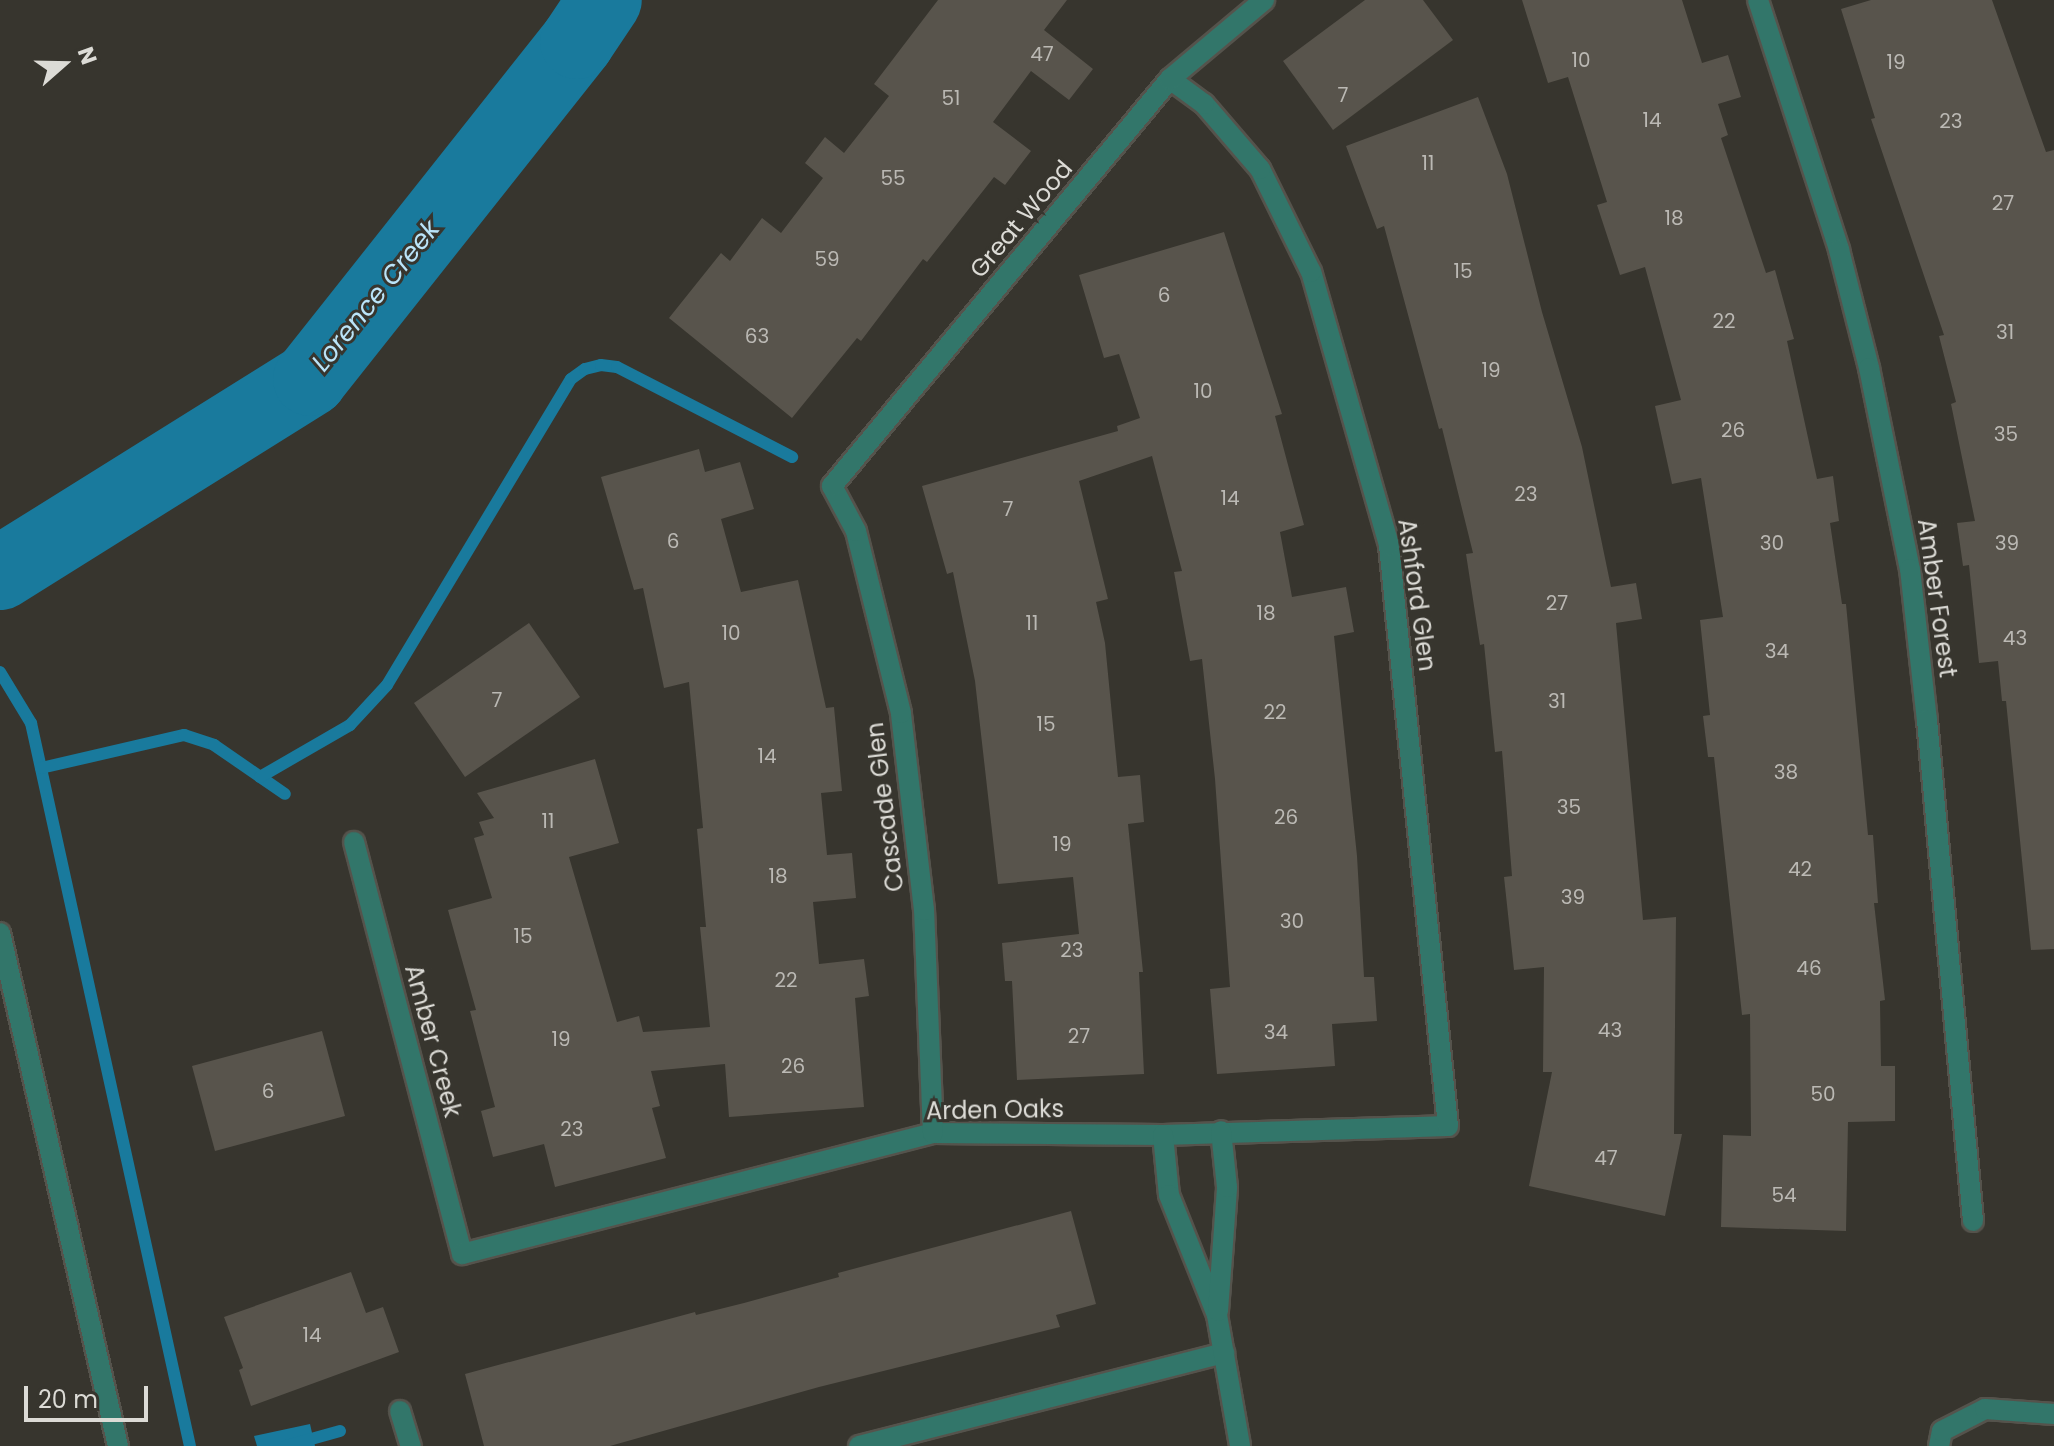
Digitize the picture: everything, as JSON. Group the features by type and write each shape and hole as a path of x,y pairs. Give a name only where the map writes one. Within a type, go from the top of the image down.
{"street":[{"name":"Great Wood","path":"832,486 1170,79 1264,0"},
{"name":"Amber Forest","path":"1758,0 1839,250 1869,368 1910,569 1973,1221"},
{"name":"Ashford Glen","path":"1170,79 1204,104 1260,169 1311,272 1385,531 1448,1126"},
{"name":"Cascade Glen","path":"832,486 856,531 901,713 924,910 933,1133"},
{"name":"Amber Creek","path":"354,842 462,1254"},
{"path":"0,933 118,1446"},
{"name":"Arden Oaks","path":"462,1254 933,1133 1163,1135 1448,1126"},
{"path":"1217,1315 1227,1187 1221,1131"},
{"path":"1163,1135 1169,1195 1217,1315 1240,1446"},
{"path":"859,1446 1224,1353"},
{"path":"1939,1446 1942,1431 1985,1409 2054,1414"},
{"path":"400,1411 411,1446"}],"water":[{"path":"310,1424 315,1446 257,1446 254,1436"}],"building":[{"path":"938,0 1067,0 1044,30 1093,69 1069,100 1031,71 993,122 1031,151 1005,185 994,177 927,262 923,259 861,341 857,338 792,418 669,318 721,253 730,261 762,218 781,233 823,178 805,163 825,137 844,153 889,96 874,84"},
{"path":"1365,0 1423,0 1453,40 1333,130 1283,61"},
{"path":"1522,0 1682,0 1702,63 1728,55 1741,97 1718,104 1728,135 1721,138 1766,273 1775,270 1794,339 1787,341 1817,479 1833,476 1839,521 1830,523 1842,604 1846,604 1868,835 1873,835 1878,903 1874,903 1885,1000 1880,1001 1881,1066 1895,1066 1895,1121 1848,1122 1846,1231 1721,1227 1723,1135 1751,1136 1750,1014 1742,1015 1714,757 1708,757 1703,716 1710,715 1700,620 1723,617 1701,478 1672,484 1655,406 1681,400 1645,267 1620,275 1597,205 1607,202 1568,77 1548,83"},
{"path":"1871,0 1992,0 2046,152 2054,150 2054,949 2031,950 2006,701 2002,701 1998,661 1979,663 1969,565 1963,566 1957,523 1975,521 1951,404 1956,402 1939,336 1944,335 1871,119 1875,118 1841,9"},
{"path":"1478,97 1507,174 1542,312 1582,447 1611,587 1636,583 1642,619 1616,623 1643,920 1676,917 1674,1134 1682,1134 1665,1216 1529,1186 1552,1072 1543,1072 1544,967 1514,970 1504,877 1512,876 1502,751 1495,752 1484,644 1480,645 1466,554 1473,553 1442,428 1439,429 1384,226 1377,229 1346,146"},
{"path":"1224,232 1282,414 1275,416 1304,525 1280,532 1292,597 1346,587 1354,632 1334,636 1357,856 1364,977 1374,977 1377,1021 1332,1024 1335,1066 1217,1074 1210,989 1230,987 1215,779 1202,659 1190,661 1174,572 1182,571 1152,456 1079,481 1108,599 1096,602 1105,643 1118,777 1140,775 1144,822 1128,824 1143,972 1139,972 1144,1074 1017,1080 1012,981 1005,981 1002,943 1079,934 1073,877 998,884 975,681 953,572 947,574 922,486 1118,431 1117,426 1140,418 1119,354 1104,358 1079,275"},
{"path":"699,449 705,472 740,462 754,509 721,519 741,592 798,580 826,708 834,707 842,791 821,793 827,855 852,853 856,898 813,902 819,964 864,959 869,996 855,998 864,1107 729,1117 725,1064 651,1071 660,1106 652,1108 666,1158 555,1187 544,1144 493,1157 481,1111 495,1107 470,1011 476,1010 448,910 492,898 474,838 484,835 479,822 494,818 477,793 595,759 619,843 569,857 617,1022 639,1016 643,1032 710,1027 700,927 706,927 697,829 703,828 689,682 664,688 643,588 634,590 601,477"},
{"path":"529,623 580,697 465,777 414,703"},
{"path":"322,1031 345,1116 215,1151 192,1066"},
{"path":"1071,1211 1096,1304 1056,1315 1060,1327 819,1387 610,1446 484,1446 465,1374 695,1312 696,1315 744,1303 839,1277 838,1273"},
{"path":"351,1272 366,1313 383,1307 399,1352 251,1406 239,1370 243,1368 224,1317"}],"waterway":[{"name":"Lorence Creek","path":"0,573 310,379 577,42 605,0"},
{"path":"260,777 350,725 387,685 571,379 585,369 601,365 617,367 792,457"},
{"path":"0,672 31,723 190,1446"},
{"path":"41,768 184,735 214,745 285,794"},
{"path":"286,1446 340,1431"}]}
